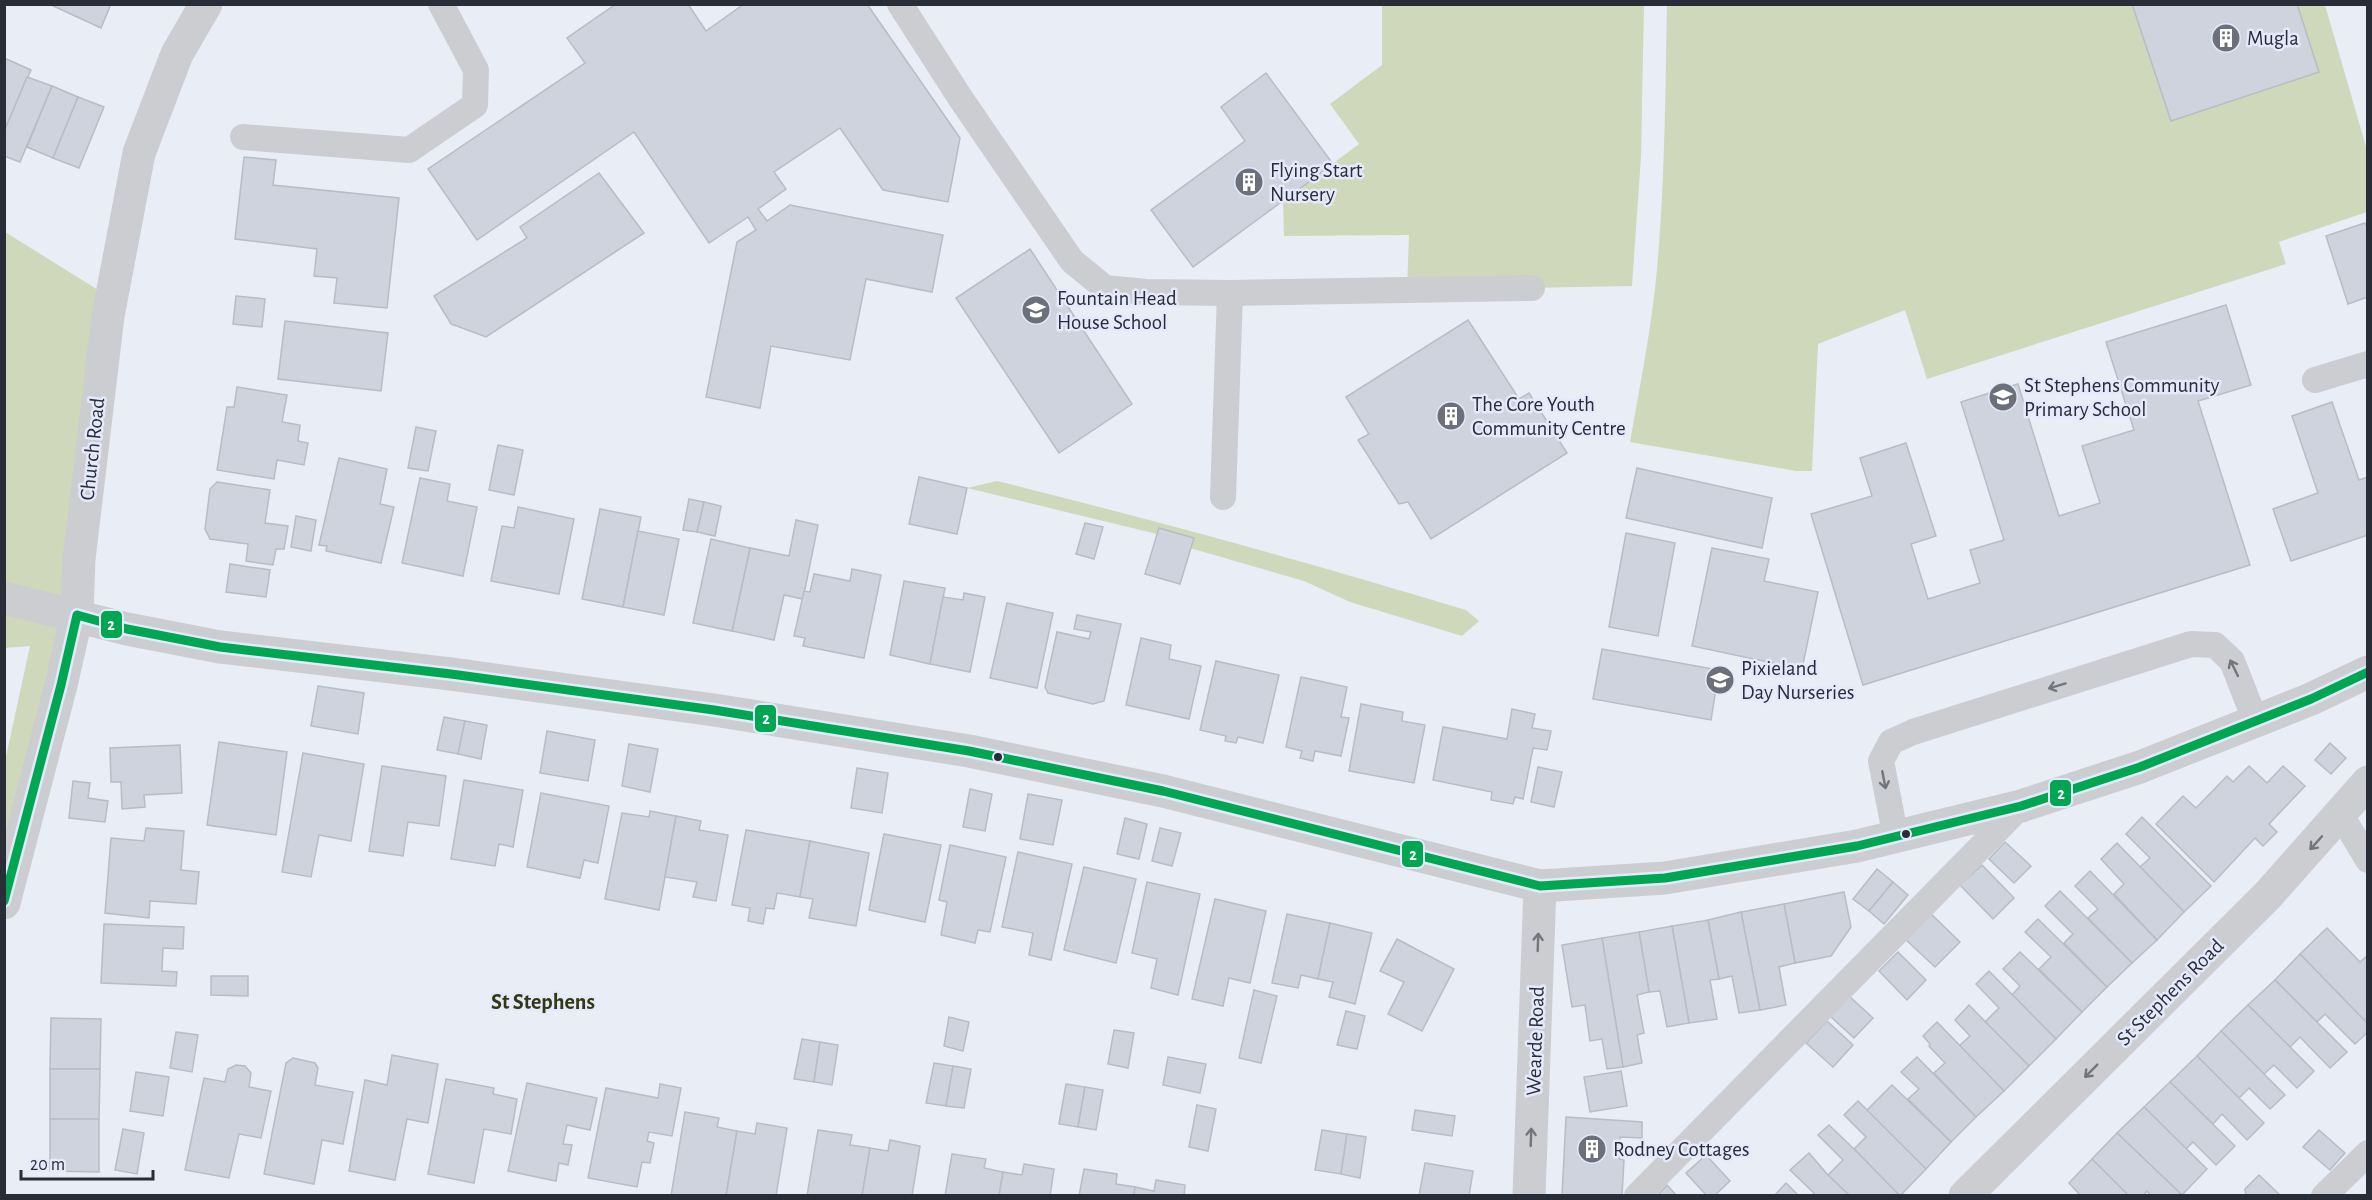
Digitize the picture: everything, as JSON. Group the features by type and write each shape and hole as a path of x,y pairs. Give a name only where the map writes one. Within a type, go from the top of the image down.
{"street":[{"name":"Church Road","path":"4,903 59,696 77,615 79,559 108,316 139,153 177,54 206,4"},
{"path":"4,598 128,629 220,647 439,672 702,708 969,751 1163,791 1540,886 1665,878 1896,838 2021,806 2140,767 2311,699 2367,672"},
{"name":"St Stephens Road","path":"1967,1195 2268,895 2341,815 2367,782"},
{"name":"Wearde Road","path":"1529,1196 1540,886"}],"lane":[{"path":"243,136 409,150 475,105 476,70 441,4"},
{"path":"900,4 961,99 1072,261 1105,288 1146,292 1532,288"},
{"path":"1222,497 1230,292"},
{"path":"2315,380 2367,364"},
{"path":"1896,838 1881,761 1891,742 1913,732 2191,644 2215,645 2232,661 2256,722"},
{"path":"1637,1196 2021,806"},
{"path":"2341,815 2367,860"},
{"path":"2324,1196 2367,1153"}],"green space":[{"path":"1382,5 1644,5 1641,157 1632,286 1407,290 1409,235 1284,236 1283,201 1359,144 1330,104 1382,65"},
{"path":"1667,5 2325,5 2367,150 2367,212 2279,242 2286,264 1927,379 1905,310 1818,344 1812,471 1796,471 1630,442 1650,327 1658,254 1664,147"},
{"path":"5,232 111,298 79,559 5,903 5,761 30,646 5,648"},
{"path":"997,481 1349,576 1466,610 1479,621 1462,636 1350,602 1304,581 1190,548 1193,538 1159,528 1157,534 967,488"}],"building":[{"path":"49,4 111,4 101,28"},
{"path":"616,4 688,4 706,31 744,4 867,4 960,138 948,202 883,190 840,128 774,172 786,189 758,209 767,221 790,205 943,235 932,292 866,279 850,360 771,346 760,408 706,397 737,242 756,230 748,217 709,243 634,132 477,240 428,169 585,63 567,38"},
{"name":"Mugla","path":"2132,4 2297,4 2319,72 2171,121"},
{"path":"4,58 31,70 5,131 4,130"},
{"name":"Flying Start Nursery","path":"1266,73 1333,164 1193,267 1151,210 1245,141 1221,107"},
{"path":"27,77 52,86 20,162 4,156 4,132"},
{"path":"52,86 78,97 53,158 27,147"},
{"path":"78,97 104,107 79,168 53,158"},
{"path":"244,157 276,160 273,185 399,198 387,308 334,303 337,278 314,276 317,249 235,239"},
{"path":"599,173 644,233 486,337 451,324 434,296 527,238 520,227"},
{"path":"2365,223 2368,230 2368,297 2348,304 2326,236"},
{"path":"1030,249 1132,404 1059,453 956,298"},
{"path":"236,296 265,299 262,327 233,324"},
{"path":"2226,305 2251,385 2198,401 2250,565 1863,685 1811,514 1872,496 1860,458 1906,443 1936,536 1911,544 1928,599 1980,583 1970,550 2004,540 1961,402 2018,384 2059,516 2100,503 2082,446 2134,430 2106,342"},
{"name":"The Core Youth Community Centre","path":"1468,320 1519,399 1529,393 1567,453 1431,539 1408,502 1399,504 1358,440 1369,434 1346,397"},
{"path":"285,321 388,333 381,391 278,379"},
{"path":"237,387 287,395 282,422 300,425 298,441 308,443 304,465 277,460 274,479 217,470 227,407 234,407"},
{"path":"2332,402 2359,480 2368,477 2368,535 2291,561 2273,509 2318,493 2292,416"},
{"path":"416,427 436,431 428,471 408,468"},
{"path":"498,445 523,450 514,495 489,490"},
{"path":"339,458 387,469 380,504 394,507 381,563 326,551 327,546 319,545"},
{"path":"1637,468 1772,498 1762,548 1626,518"},
{"path":"919,477 967,488 957,534 909,524"},
{"path":"420,478 450,484 447,501 477,507 463,576 402,563"},
{"path":"217,482 270,490 265,523 288,526 284,549 276,549 273,565 246,561 248,544 210,539 205,529 210,489"},
{"path":"689,499 704,502 697,532 683,530"},
{"path":"704,502 721,506 715,536 697,532"},
{"path":"518,507 574,519 559,594 491,581 502,526 514,528"},
{"path":"600,509 641,517 623,607 582,599"},
{"path":"296,516 316,520 311,551 291,547"},
{"path":"796,520 818,525 803,599 784,595 774,640 732,631 750,548 789,556"},
{"path":"1085,523 1103,527 1094,559 1076,554"},
{"path":"1159,528 1194,538 1180,584 1145,574"},
{"path":"638,531 679,539 664,615 623,607"},
{"path":"1626,533 1675,543 1658,636 1609,627"},
{"path":"711,539 750,548 732,631 693,623"},
{"path":"1712,548 1769,559 1764,581 1818,592 1802,669 1692,646"},
{"path":"230,564 270,570 266,597 226,592"},
{"path":"852,569 881,575 864,658 803,646 805,638 794,636 804,591 810,592 814,574 850,581"},
{"path":"904,581 945,588 930,664 890,655"},
{"path":"964,593 985,597 970,672 930,664 943,597 963,600"},
{"path":"1007,603 1053,613 1037,688 990,678"},
{"path":"1077,615 1121,624 1104,701 1093,704 1048,693 1045,687 1057,632 1089,639 1091,632 1074,629"},
{"path":"1141,638 1171,645 1169,659 1201,666 1189,719 1126,705"},
{"path":"1602,649 1719,670 1711,720 1593,699"},
{"path":"1216,661 1279,675 1263,743 1238,737 1236,743 1225,741 1226,736 1200,730"},
{"path":"1301,677 1347,687 1341,717 1349,718 1341,756 1315,751 1313,761 1300,758 1302,751 1286,747"},
{"path":"318,686 364,693 358,734 311,726"},
{"path":"1361,704 1403,712 1402,721 1425,725 1414,783 1349,771"},
{"path":"1512,709 1535,714 1532,728 1551,731 1547,750 1533,748 1523,799 1515,797 1513,804 1491,800 1492,792 1433,780 1443,727 1507,739"},
{"path":"444,717 465,721 458,754 437,750"},
{"path":"465,721 487,725 481,759 458,754"},
{"path":"547,731 595,740 588,781 540,773"},
{"path":"219,742 287,752 276,835 207,825"},
{"path":"2330,743 2346,758 2331,774 2315,760"},
{"path":"629,744 658,749 650,792 622,786"},
{"path":"180,745 182,793 144,795 145,807 122,809 121,782 111,782 110,748"},
{"path":"303,753 364,764 351,841 319,835 311,877 282,872"},
{"path":"382,766 446,776 439,826 408,822 403,856 369,851"},
{"path":"2249,766 2267,783 2283,766 2305,786 2269,824 2277,832 2263,846 2255,838 2214,882 2156,824 2183,796 2196,808 2227,776 2233,782"},
{"path":"1538,767 1562,772 1554,807 1531,802"},
{"path":"857,768 888,773 882,813 851,808"},
{"path":"464,780 523,790 513,847 499,844 495,866 451,859"},
{"path":"73,781 90,783 88,798 108,801 105,822 69,818"},
{"path":"970,789 992,794 985,831 963,827"},
{"path":"541,793 609,806 598,863 584,860 580,878 527,867"},
{"path":"1028,794 1062,800 1053,845 1020,839"},
{"path":"650,811 676,816 659,910 605,899 622,813 649,817"},
{"path":"676,816 701,821 699,830 728,835 716,901 693,897 697,882 665,877"},
{"path":"2142,817 2211,886 2184,912 2140,867 2150,858 2126,834"},
{"path":"1125,818 1147,824 1139,859 1117,854"},
{"path":"146,828 184,831 181,870 199,872 196,904 150,901 149,918 105,913 111,838 144,841"},
{"path":"1160,828 1181,833 1172,866 1152,861"},
{"path":"746,830 810,841 800,897 777,893 774,909 766,908 763,924 748,921 750,908 732,905"},
{"path":"884,834 941,845 925,922 869,910"},
{"path":"810,841 869,853 856,926 809,918 813,899 800,897"},
{"path":"2005,842 2031,866 2014,883 1989,859"},
{"path":"2117,843 2184,912 2157,940 2114,894 2124,884 2101,859"},
{"path":"950,845 1006,857 990,932 978,930 975,943 941,935 947,902 939,900"},
{"path":"1018,852 1072,864 1051,960 1029,955 1033,933 1002,927"},
{"path":"1982,865 2014,898 1993,919 1960,885"},
{"path":"1084,867 1136,879 1116,963 1064,950"},
{"path":"1877,869 1893,882 1869,911 1853,899"},
{"path":"2090,871 2157,940 2132,963 2088,918 2098,909 2075,886"},
{"path":"1147,882 1200,894 1178,995 1151,988 1157,959 1132,953"},
{"path":"1893,882 1908,895 1884,924 1869,911"},
{"path":"2060,891 2132,963 2107,987 2064,943 2073,934 2045,906"},
{"path":"1844,892 1851,927 1831,956 1795,963 1784,904"},
{"path":"1215,899 1266,911 1250,983 1229,978 1223,1006 1192,999"},
{"path":"1784,904 1795,963 1779,967 1786,1005 1760,1010 1741,912"},
{"path":"1741,912 1760,1010 1739,1013 1732,976 1719,979 1708,920"},
{"path":"1929,912 1960,942 1935,967 1904,938"},
{"path":"1287,914 1330,923 1318,979 1301,975 1298,988 1272,983"},
{"path":"2038,919 2107,987 2082,1012 2039,969 2051,957 2025,932"},
{"path":"1708,920 1719,979 1710,980 1717,1019 1689,1023 1672,926"},
{"path":"1330,923 1372,933 1355,1004 1329,997 1333,982 1318,979"},
{"path":"104,924 184,927 183,949 163,948 162,971 177,972 176,986 101,983"},
{"path":"1672,926 1689,1023 1667,1027 1660,991 1649,992 1639,932"},
{"path":"2327,928 2360,962 2368,955 2368,1017 2364,1020 2300,954"},
{"path":"1639,932 1649,992 1637,995 1644,1033 1637,1035 1642,1063 1623,1067 1602,938"},
{"path":"1602,938 1623,1067 1607,1069 1602,1039 1590,1041 1585,1005 1572,1007 1562,945"},
{"path":"1397,939 1454,969 1422,1031 1388,1014 1404,982 1380,971"},
{"path":"1898,952 1926,980 1907,1000 1879,971"},
{"path":"2020,952 2082,1012 2056,1039 2012,995 2020,986 2003,969"},
{"path":"2300,954 2368,1024 2368,1032 2355,1044 2325,1014 2317,1022 2275,980"},
{"path":"1989,971 2056,1039 2029,1066 1985,1022 1999,1008 1976,984"},
{"path":"211,976 248,976 248,996 211,995"},
{"path":"2275,980 2347,1052 2330,1068 2300,1037 2290,1047 2248,1005"},
{"path":"1254,990 1277,996 1261,1063 1239,1058"},
{"path":"1849,996 1873,1018 1854,1038 1830,1016"},
{"path":"1969,1005 2029,1066 2004,1091 1959,1046 1970,1036 1955,1020"},
{"path":"2248,1005 2314,1071 2297,1088 2274,1065 2264,1074 2221,1031"},
{"path":"1346,1011 1365,1016 1357,1049 1337,1045"},
{"path":"949,1017 969,1022 963,1051 944,1046"},
{"path":"51,1018 101,1019 100,1069 50,1069"},
{"path":"1827,1021 1853,1045 1833,1067 1806,1043"},
{"path":"1937,1022 2004,1091 1976,1117 1934,1073 1945,1063 1923,1036"},
{"path":"1114,1030 1134,1033 1128,1068 1108,1064"},
{"path":"2221,1031 2285,1095 2270,1109 2249,1088 2239,1098 2197,1056"},
{"path":"176,1032 198,1035 192,1072 170,1068"},
{"path":"802,1039 820,1042 814,1082 794,1079"},
{"path":"820,1042 838,1045 832,1085 814,1082"},
{"path":"392,1055 438,1064 428,1123 407,1119 395,1180 349,1171 365,1080 387,1085"},
{"path":"2197,1056 2264,1123 2247,1140 2222,1114 2213,1124 2170,1082"},
{"path":"1168,1057 1206,1064 1200,1093 1163,1085"},
{"path":"1917,1057 1976,1117 1951,1142 1908,1099 1919,1089 1901,1072"},
{"path":"293,1058 315,1063 318,1068 315,1085 353,1092 343,1144 322,1140 314,1184 264,1174 286,1063"},
{"path":"934,1063 953,1066 946,1106 926,1103"},
{"path":"236,1065 245,1066 251,1073 249,1087 271,1091 261,1138 239,1134 229,1178 185,1170 204,1078 225,1082 228,1069"},
{"path":"953,1066 971,1069 964,1108 946,1106"},
{"path":"50,1069 100,1069 99,1119 50,1119"},
{"path":"1621,1071 1627,1106 1590,1112 1584,1077"},
{"path":"136,1072 169,1077 163,1116 130,1111"},
{"path":"446,1079 494,1088 493,1094 517,1099 511,1134 484,1129 474,1183 428,1174"},
{"path":"2170,1082 2235,1146 2216,1165 2193,1142 2186,1149 2144,1107"},
{"path":"527,1083 597,1098 590,1130 567,1125 563,1144 572,1145 568,1165 559,1163 556,1181 508,1171"},
{"path":"660,1084 681,1088 672,1136 649,1132 647,1141 654,1143 650,1163 642,1162 637,1187 588,1178 606,1088 658,1098"},
{"path":"1066,1084 1085,1087 1078,1127 1059,1124"},
{"path":"1892,1085 1951,1142 1926,1169 1866,1111"},
{"path":"1085,1087 1103,1090 1096,1130 1078,1127"},
{"path":"1858,1101 1926,1169 1900,1196 1854,1149 1866,1137 1844,1115"},
{"path":"1197,1105 1216,1109 1208,1151 1189,1147"},
{"path":"2144,1107 2207,1169 2182,1195 2117,1133"},
{"path":"1415,1110 1455,1116 1452,1136 1412,1130"},
{"path":"685,1112 719,1118 717,1127 737,1131 726,1196 671,1196"},
{"name":"Rodney Cottages","path":"1566,1117 1642,1122 1642,1138 1620,1137 1619,1159 1624,1160 1622,1195 1562,1196"},
{"path":"50,1119 99,1119 99,1172 50,1171"},
{"path":"757,1123 787,1128 776,1196 726,1196 737,1131 755,1134"},
{"path":"1829,1125 1900,1196 1850,1196 1828,1175 1843,1160 1818,1135"},
{"path":"123,1129 144,1133 137,1174 115,1170"},
{"path":"818,1130 852,1135 850,1145 870,1148 862,1196 807,1196"},
{"path":"1322,1130 1347,1134 1341,1174 1315,1170"},
{"path":"2319,1130 2345,1153 2330,1170 2303,1147"},
{"path":"2117,1133 2182,1196 2151,1196 2147,1191 2143,1196 2129,1196 2092,1159"},
{"path":"1347,1134 1366,1137 1360,1178 1341,1174"},
{"path":"890,1140 920,1146 912,1196 862,1196 870,1148 888,1151"},
{"path":"1809,1153 1850,1196 1811,1196 1814,1193 1790,1170"},
{"path":"952,1154 986,1159 984,1168 1003,1172 999,1196 945,1196"},
{"path":"1706,1155 1730,1181 1714,1196 1707,1196 1686,1173"},
{"path":"2092,1159 2129,1196 2081,1196 2069,1183"},
{"path":"1425,1163 1473,1171 1469,1196 1419,1196"},
{"path":"1024,1164 1054,1169 1050,1196 999,1196 1003,1172 1022,1175"},
{"path":"1084,1169 1117,1174 1116,1184 1135,1187 1134,1196 1079,1196"},
{"path":"2259,1175 2281,1196 2246,1196 2245,1189"},
{"path":"1156,1180 1185,1185 1184,1196 1134,1196 1135,1187 1154,1191"},
{"path":"1786,1183 1799,1196 1774,1196"},
{"path":"1667,1185 1677,1196 1657,1196"}],"transit line":[{"name":"2","path":"4,901 61,685 77,615 127,629 220,647 451,674 714,710 969,751 1163,791 1540,886 1665,878 1857,846 2021,806 2140,767 2311,699 2368,672"}],"place":[{"name":"Mugla","path":"2226,38"},
{"name":"Flying Start Nursery","path":"1249,182"},
{"name":"Fountain Head House School","path":"1036,310"},
{"name":"St Stephens Community Primary School","path":"2003,397"},
{"name":"The Core Youth Community Centre","path":"1451,416"},
{"name":"Pixieland Day Nurseries","path":"1720,680"},
{"name":"Rodney Cottages","path":"1592,1149"}],"district":[{"name":"St Stephens","path":"543,1001"}]}
